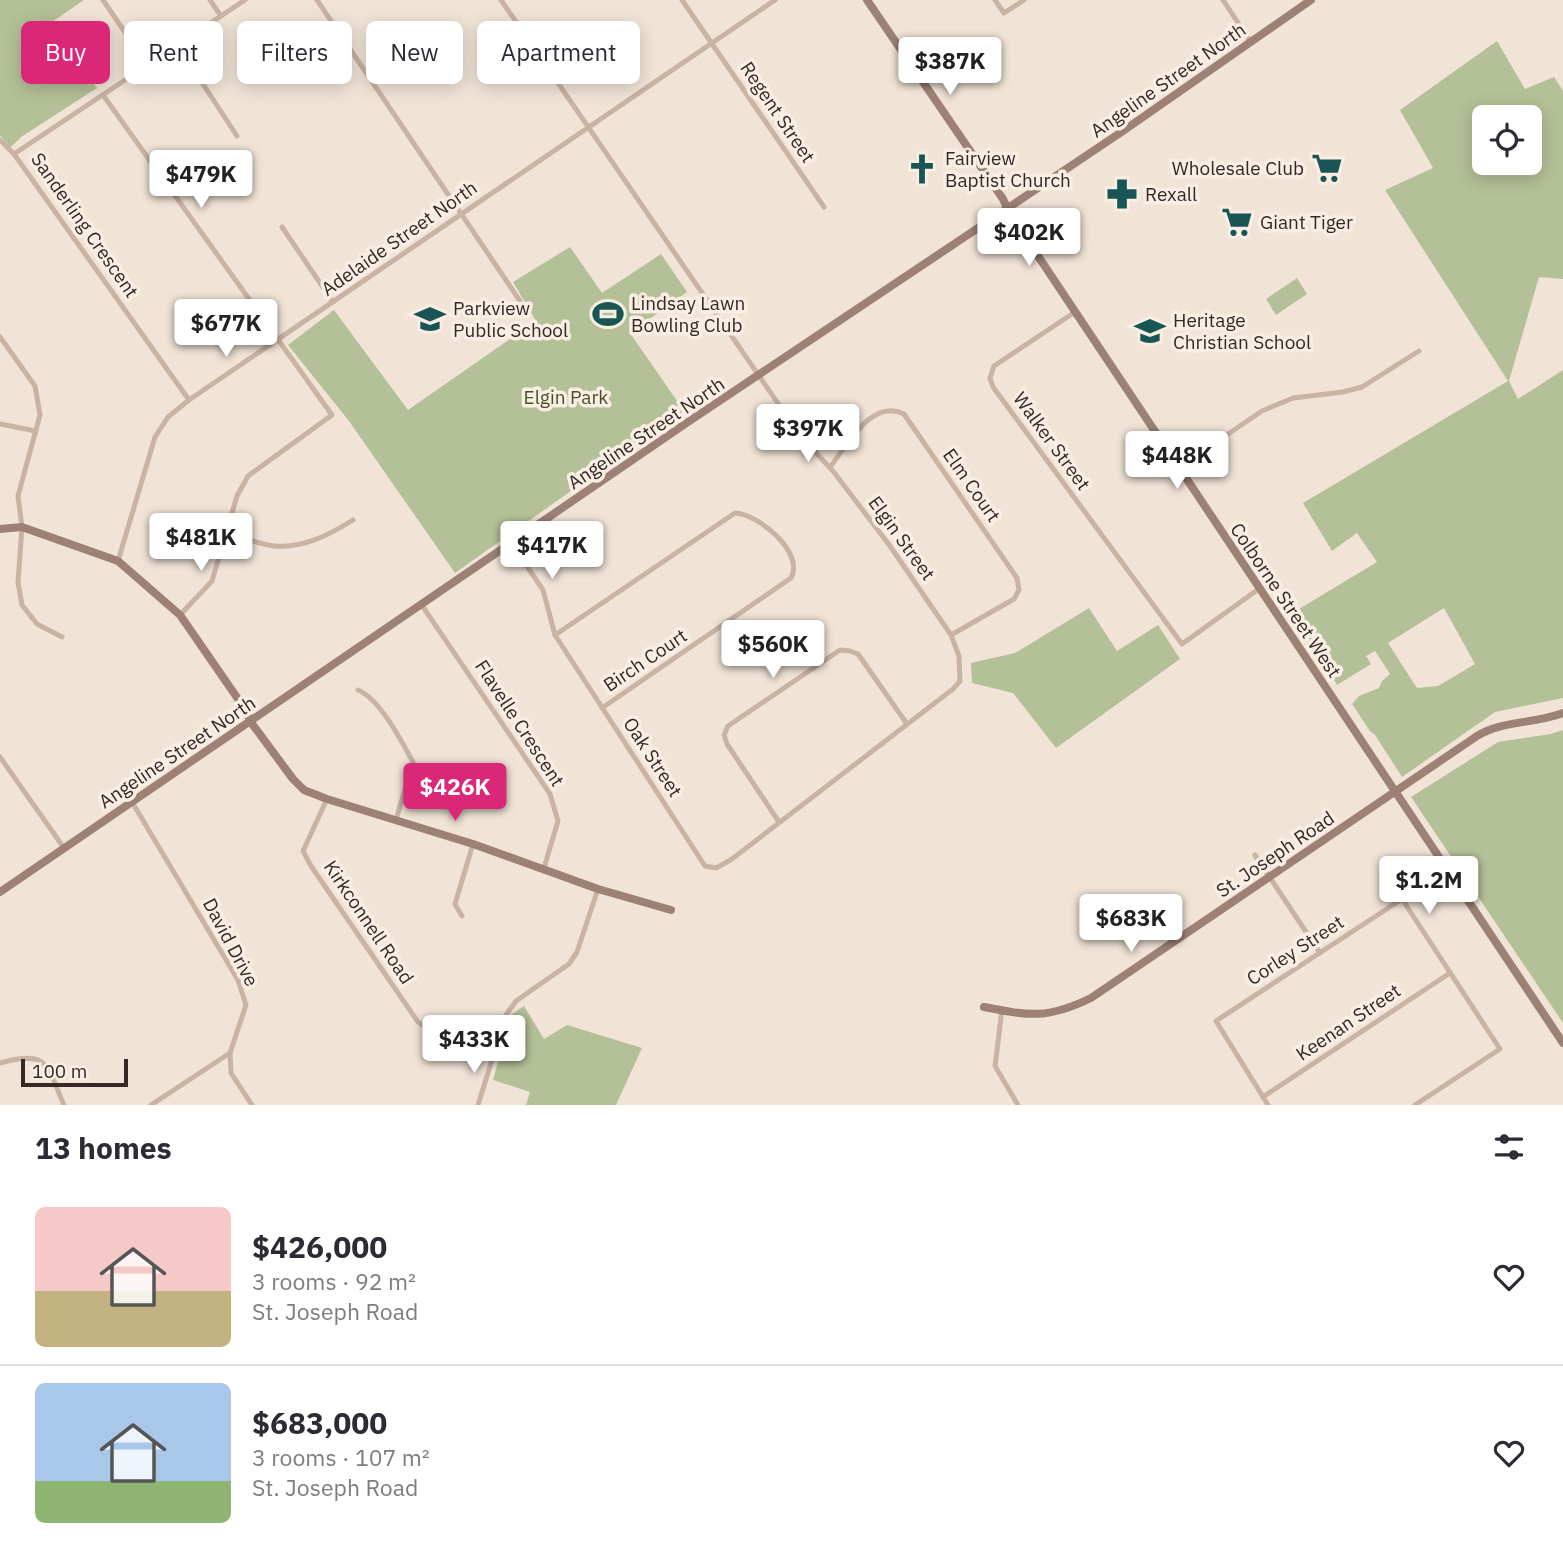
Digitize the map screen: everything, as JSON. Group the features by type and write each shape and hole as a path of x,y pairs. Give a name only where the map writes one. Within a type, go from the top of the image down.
{"street":[{"path":"103,0 124,31"},
{"path":"210,0 221,16"},
{"path":"214,21 244,0"},
{"path":"317,0 522,304"},
{"name":"Elgin Street","path":"502,0 810,449 830,467 890,546 951,635 959,656 960,681 716,868"},
{"name":"Regent Street","path":"682,0 824,207"},
{"name":"Adelaide Street North","path":"118,561 155,437 168,417 461,213 775,0"},
{"name":"Colborne Street West","path":"867,0 1563,1043"},
{"path":"995,0 1004,13 1024,0"},
{"path":"1223,0 1250,41"},
{"name":"Angeline Street North","path":"0,892 1311,0"},
{"path":"14,153 124,81"},
{"path":"203,84 237,136"},
{"path":"103,95 332,415 248,477 237,496 212,581 180,615"},
{"name":"Sanderling Crescent","path":"0,140 14,153 189,400"},
{"path":"282,227 334,302"},
{"name":"Walker Street","path":"1075,312 994,366 990,378 993,387 1182,644 1260,588"},
{"path":"0,337 35,386 40,415 18,496 22,527 18,582 22,604 37,624 62,637"},
{"path":"1179,467 1262,411 1293,398 1362,387 1419,351"},
{"name":"Elm Court","path":"830,467 864,423 874,415 896,410 904,414 1017,578 1019,590 1014,599 951,635"},
{"path":"0,424 36,431"},
{"name":"Birch Court","path":"555,635 734,513 762,523 789,550 794,567 791,578 602,708"},
{"path":"226,533 274,546 300,545 329,535 353,520"},
{"path":"0,529 22,527 118,561 180,615 247,712 250,721 304,790 473,844 598,889 671,910"},
{"name":"Oak Street","path":"512,544 543,590 555,635 705,866 716,868"},
{"name":"Flavelle Crescent","path":"421,604 550,794 558,821 544,868"},
{"path":"779,822 727,744 724,735 728,726 840,650 850,650 858,654 907,724"},
{"path":"358,690 368,694 413,762 396,820"},
{"name":"St. Joseph Road","path":"984,1007 1025,1015 1052,1014 1082,1002 1491,727 1550,718 1563,713"},
{"path":"0,757 64,848"},
{"name":"Kirkconnell Road","path":"327,799 303,851 311,866 418,1022 435,1034 495,1053"},
{"name":"David Drive","path":"132,802 238,980 246,1005 230,1053"},
{"path":"461,916 455,904 473,844"},
{"path":"1255,855 1320,953"},
{"path":"478,1105 506,1015 516,1001 569,964 577,952 598,889"},
{"name":"Corley Street","path":"1263,1097 1216,1021 1402,899 1500,1049 1415,1105"},
{"name":"Keenan Street","path":"1263,1097 1450,973"},
{"path":"1002,1010 995,1066 1018,1105"},
{"path":"151,1105 230,1053"},
{"path":"230,1053 231,1073 251,1105"},
{"path":"0,1063 26,1057 38,1059 48,1068 64,1105"},
{"path":"1263,1097 1268,1105"}],"green space":[{"path":"0,0 84,0 53,21 21,21 21,84 94,84 97,88 21,137 10,148 0,135"},
{"path":"1497,41 1525,89 1554,77 1563,91 1563,279 1539,277 1509,381 1518,399 1563,370 1563,698 1495,712 1402,777 1352,704 1359,696 1379,688 1390,674 1375,651 1366,656 1371,664 1337,685 1294,612 1377,562 1357,533 1332,551 1303,503 1508,381 1385,190 1433,168 1400,110","holes":["1444,608 1475,664 1438,686 1417,688 1388,643"]},
{"name":"Elgin Park","path":"570,247 602,293 661,254 687,292 630,333 684,411 455,573 349,421 288,345 334,310 408,410 536,321 513,282"},
{"path":"1297,278 1307,294 1276,315 1266,299"},
{"path":"1089,608 1117,651 1158,625 1180,659 1056,748 1013,693 972,683 971,663 1015,653"},
{"path":"1563,730 1563,1023 1411,797 1498,742"},
{"path":"524,1006 544,1039 567,1025 642,1048 616,1105 526,1105 530,1092 493,1080 511,1015"}],"place":[{"name":"Wholesale Club","path":"1327,168"},
{"name":"Fairview Baptist Church","path":"922,169"},
{"name":"Rexall","path":"1122,194"},
{"name":"Giant Tiger","path":"1237,222"},
{"name":"Lindsay Lawn Bowling Club","path":"608,314"},
{"name":"Parkview Public School","path":"430,319"},
{"name":"Heritage Christian School","path":"1150,331"}]}
